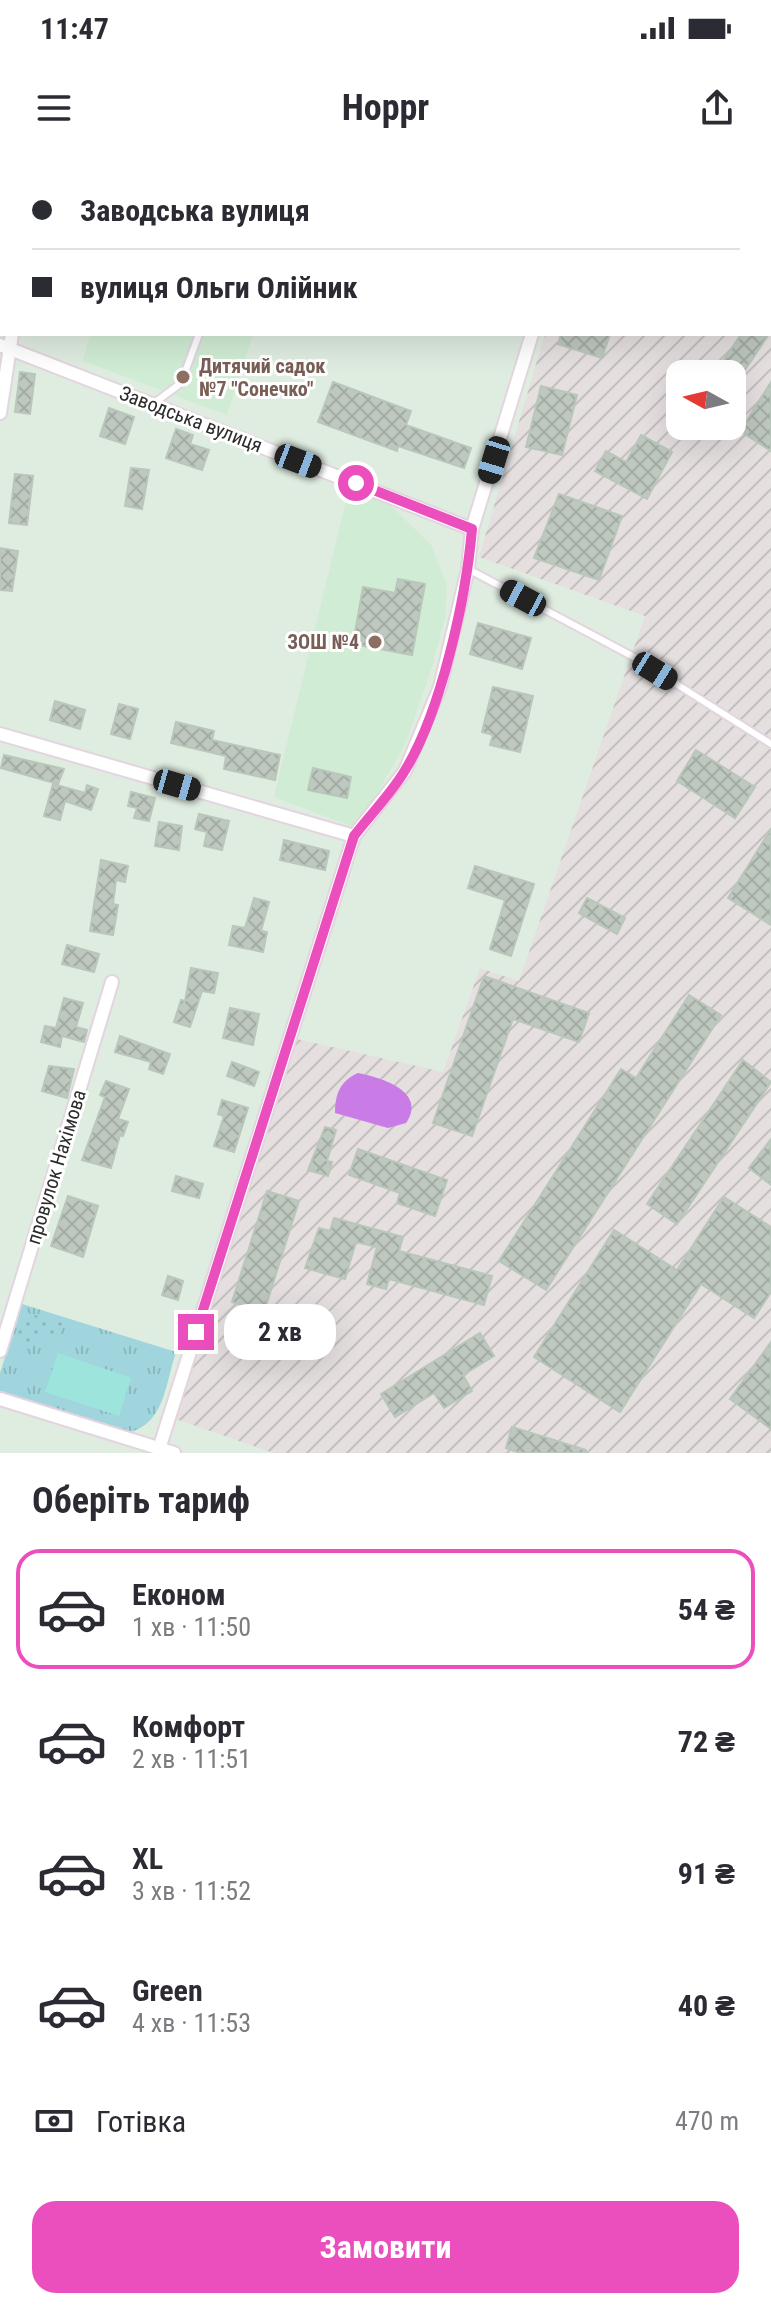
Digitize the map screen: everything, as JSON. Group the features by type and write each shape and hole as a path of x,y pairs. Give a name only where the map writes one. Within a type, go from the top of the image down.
{"street":[{"path":"159,1449 354,836 405,771 440,687 468,569 472,529 531,336"},
{"name":"Заводська вулиця","path":"5,347 472,529"},
{"path":"0,413 5,347"},
{"path":"0,734 354,836"},
{"name":"провулок Нахімова","path":"0,1351 112,982"},
{"path":"0,1399 174,1453"}],"lane":[{"path":"153,404 181,383 198,336"},
{"path":"468,569 632,656 771,744"}],"shaded area":[{"name":"Дитячий садок №7 \"Сонечко\"","path":"89,336 252,336 227,415 83,361"},
{"path":"544,336 771,336 771,1453 273,1453 173,1418 297,1039 443,1072 480,968 519,981 645,616 479,557"},
{"name":"ЗОШ №4","path":"349,489 391,506 431,545 447,585 445,617 432,667 405,744 366,813 351,826 274,797"},
{"path":"358,1073 390,1083 407,1095 411,1112 406,1123 388,1128 335,1113 340,1089"},
{"path":"58,1353 131,1378 119,1416 45,1392"}],"green space":[{"path":"22,1304 176,1352 162,1401 150,1421 128,1433 0,1391 0,1373"},
{"path":"24,1312 63,1323 59,1338 38,1332 32,1350 15,1344"}],"building":[{"path":"560,336 609,336 602,358 558,344"},
{"path":"740,336 768,336 746,368 746,360 724,360"},
{"path":"20,372 35,374 30,414 15,412"},
{"path":"333,382 411,411 406,425 471,448 464,468 398,446 397,451 318,422"},
{"path":"771,382 771,451 746,435 746,422"},
{"path":"541,386 577,395 562,455 526,447"},
{"path":"109,408 134,417 125,444 100,436"},
{"path":"176,429 193,435 190,444 209,450 202,470 166,458"},
{"path":"641,435 672,452 647,499 595,471 606,451 626,462"},
{"path":"131,468 149,470 142,509 125,506"},
{"path":"15,474 33,476 27,525 9,523"},
{"path":"559,494 622,516 599,580 534,558"},
{"path":"0,548 18,551 12,591 0,590"},
{"path":"398,579 425,584 412,655 353,644 363,587 395,593"},
{"path":"478,623 531,638 522,669 470,654"},
{"path":"493,687 533,696 520,752 490,745 493,735 482,732"},
{"path":"55,701 85,710 80,729 50,720"},
{"path":"119,704 138,709 130,739 111,734"},
{"path":"176,722 214,731 212,740 280,755 275,780 224,769 226,756 171,743"},
{"path":"696,750 755,787 735,818 677,781"},
{"path":"4,755 64,769 58,784 1,768"},
{"path":"313,768 351,777 347,798 308,790"},
{"path":"53,784 85,793 87,785 98,789 91,810 65,801 60,820 44,816"},
{"path":"131,792 155,798 149,821 134,818 137,808 128,806"},
{"path":"199,814 229,821 222,850 204,846 207,832 195,829"},
{"path":"159,822 182,826 179,850 155,846"},
{"path":"771,829 771,925 728,898"},
{"path":"284,840 329,851 325,870 280,860"},
{"path":"101,860 128,866 125,882 116,880 113,904 118,905 113,935 90,931"},
{"path":"475,866 534,884 511,956 490,949 505,900 468,888"},
{"path":"254,898 269,902 261,931 267,932 263,952 229,945 233,926 245,928"},
{"path":"587,898 625,918 617,934 579,913"},
{"path":"67,945 99,954 94,972 62,964"},
{"path":"191,968 218,973 214,993 202,991 190,1027 174,1022 181,1000 185,1001"},
{"path":"484,976 589,1013 579,1042 513,1019 472,1136 433,1123"},
{"path":"689,995 721,1015 546,1290 499,1261 621,1069 636,1078"},
{"path":"64,998 83,1003 76,1027 87,1030 84,1042 62,1036 60,1047 41,1042 45,1026 56,1028"},
{"path":"230,1008 259,1014 253,1045 223,1038"},
{"path":"120,1036 170,1054 163,1074 149,1069 151,1062 115,1052"},
{"path":"743,1060 771,1082 677,1224 647,1204"},
{"path":"232,1062 259,1072 254,1086 227,1076"},
{"path":"49,1066 74,1069 67,1098 42,1091"},
{"path":"106,1081 129,1089 118,1119 128,1122 123,1136 120,1135 111,1168 82,1160 105,1097 100,1095"},
{"path":"222,1100 248,1108 234,1152 214,1146 224,1116 218,1114"},
{"path":"325,1127 336,1130 327,1161 332,1162 328,1176 308,1170"},
{"path":"771,1139 771,1185 749,1168"},
{"path":"358,1149 447,1180 435,1216 397,1203 400,1193 349,1175"},
{"path":"176,1176 203,1184 199,1198 172,1191"},
{"path":"267,1191 299,1201 264,1312 232,1302"},
{"path":"68,1196 98,1206 83,1257 51,1246"},
{"path":"724,1197 771,1227 771,1292 754,1318 701,1284 620,1412 534,1357 614,1230 677,1270"},
{"path":"334,1218 403,1237 399,1251 492,1276 484,1305 389,1279 386,1289 367,1284 377,1247 356,1242 345,1279 305,1268 319,1228 330,1231"},
{"path":"168,1276 183,1281 178,1300 162,1295"},
{"path":"480,1333 494,1356 463,1375 472,1391 444,1408 434,1393 395,1417 381,1394"},
{"path":"771,1342 771,1429 730,1399"},
{"path":"512,1427 586,1450 586,1453 520,1453 506,1448"}],"place":[{"name":"Дитячий садок №7 \"Сонечко\"","path":"183,377"},
{"name":"ЗОШ №4","path":"375,642"}],"route":[{"path":"196,1332 354,836 405,771 440,687 468,569 472,529 356,483"}]}
